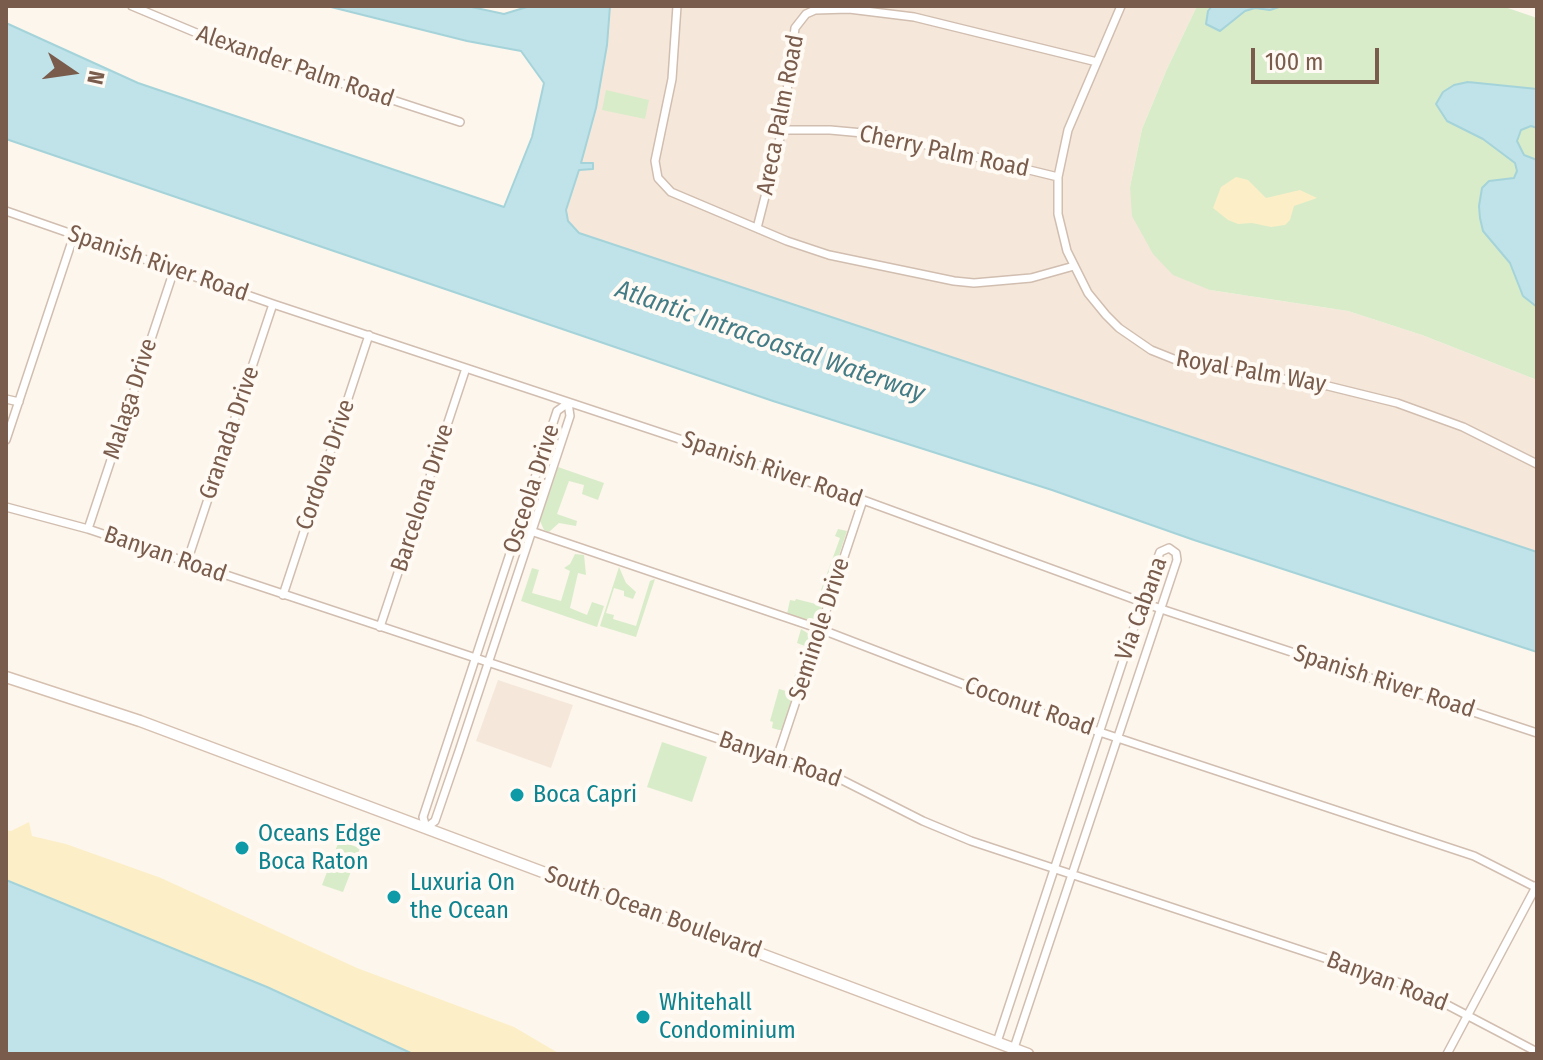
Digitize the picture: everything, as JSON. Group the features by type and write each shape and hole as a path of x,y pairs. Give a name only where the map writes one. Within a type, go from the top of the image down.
{"main road":[{"name":"South Ocean Boulevard","path":"6,677 140,721 1028,1054"}],"street":[{"name":"Alexander Palm Road","path":"132,6 230,47 460,122"},
{"path":"677,6 672,79 655,161 657,176 671,192 829,255 954,281 974,283 1031,278 1074,266"},
{"name":"Royal Palm Way","path":"1121,6 1068,130 1058,177 1062,232 1088,293 1106,315 1135,340 1168,358 1204,369 1328,386 1397,403 1463,427 1537,464"},
{"name":"Areca Palm Road","path":"757,228 782,130 795,28 799,20 815,10 849,9 914,17 1097,62"},
{"name":"Cherry Palm Road","path":"782,130 885,135 1058,177"},
{"name":"Spanish River Road","path":"6,211 273,304 863,500 1142,603 1537,733"},
{"path":"6,440 74,235"},
{"name":"Malaga Drive","path":"88,529 174,270"},
{"name":"Granada Drive","path":"187,562 273,304"},
{"name":"Cordova Drive","path":"283,595 369,335"},
{"name":"Barcelona Drive","path":"380,627 466,368"},
{"path":"6,399 19,402"},
{"name":"Osceola Drive","path":"568,403 570,416 532,532 435,821 426,828 423,817 557,411 568,403"},
{"name":"Seminole Drive","path":"777,758 863,500"},
{"name":"Banyan Road","path":"6,507 88,529 856,786 942,830 1415,988 1537,1052"},
{"name":"Coconut Road","path":"519,527 820,629 1012,703 1474,856 1537,887"},
{"name":"Via Cabana","path":"997,1042 1142,603 1160,552 1169,548 1176,553 1177,560 1014,1048"},
{"path":"1447,1054 1537,887"}],"shaded area":[{"path":"610,6 1197,6 1142,129 1130,187 1210,290 1348,311 1422,335 1537,380 1537,552 579,233 567,221 566,210 579,170 593,169 581,164 596,108"},
{"path":"498,680 573,705 551,768 476,741"}],"green space":[{"path":"1197,6 1502,6 1537,18 1537,380 1422,335 1348,311 1210,290 1173,275 1153,254 1132,216 1130,187 1142,129"},
{"path":"606,90 649,100 645,119 602,110"},
{"path":"558,467 604,483 598,500 582,494 584,485 569,481 557,514 577,521 576,526 559,523 549,532 544,530 540,521"},
{"path":"838,529 847,531 818,618 809,621 787,614 790,600 816,604 840,538 835,536"},
{"path":"575,554 584,555 586,575 578,573 570,608 587,615 592,602 604,606 597,627 521,601 532,568 539,570 532,593 561,601 570,571 564,568"},
{"path":"619,567 626,583 636,592 633,599 624,596 624,591 614,588 606,613 614,615 613,619 636,626 650,581 655,579 636,637 600,626"},
{"path":"801,629 812,636 782,730 779,730 772,728 773,722 770,721 779,689 789,692 805,646 797,643"},
{"path":"662,742 707,757 692,802 647,787"},
{"path":"339,841 360,848 343,892 322,885"}],"sand":[{"path":"1236,177 1248,180 1266,198 1300,190 1317,198 1294,206 1285,225 1238,224 1213,208 1221,187"},
{"path":"29,822 32,836 66,844 161,878 357,968 514,1027 560,1054 6,1054 6,830 11,831"}],"water":[{"name":"Atlantic Intracoastal Waterway","path":"327,6 467,6 504,14 530,6 610,6 596,108 581,163 593,163 593,169 579,170 566,210 568,221 579,233 1537,552 1537,652 1194,540 1052,490 773,401 6,139 6,23 138,83 504,207 532,137 544,83 521,51 467,41"},
{"path":"1212,6 1282,6 1245,11 1220,31 1206,24"},
{"path":"1468,82 1537,89 1537,128 1531,126 1521,130 1517,141 1524,155 1537,160 1537,307 1523,296 1510,263 1483,231 1480,218 1482,188 1489,181 1514,178 1517,171 1515,163 1483,139 1447,121 1436,104 1443,92 1454,85"},
{"path":"6,880 267,987 413,1054 6,1054"}],"place":[{"name":"Boca Capri","path":"517,795"},
{"name":"Oceans Edge Boca Raton","path":"242,848"},
{"name":"Luxuria On the Ocean","path":"394,897"},
{"name":"Whitehall Condominium","path":"643,1017"}]}
